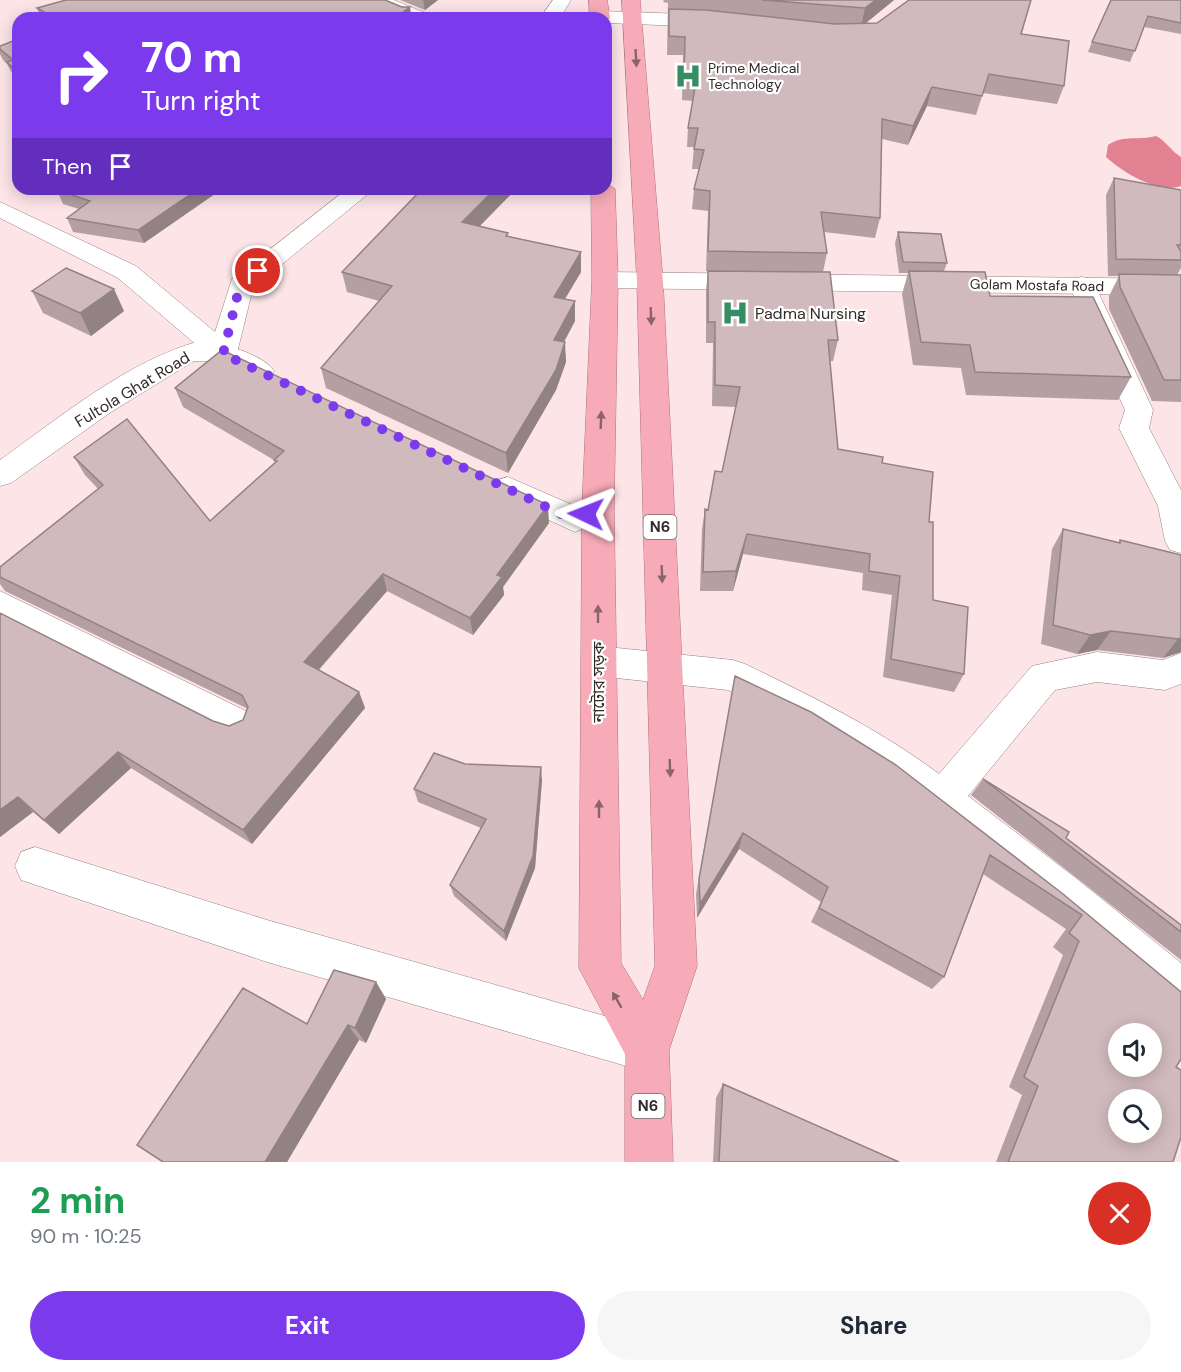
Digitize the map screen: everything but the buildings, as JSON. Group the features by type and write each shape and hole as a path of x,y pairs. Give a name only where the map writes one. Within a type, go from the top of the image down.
{"highway":[{"name":"N6","path":"633,9 650,282 676,966 646,1050"},
{"name":"নাটোর সড়ক","path":"603,195 605,280 598,508 600,968 646,1050 649,1162"}],"street":[{"path":"378,0 407,12"},
{"path":"599,12 633,9 736,23"},
{"path":"0,208 127,273 223,354 240,285 355,195"},
{"name":"Golam Mostafa Road","path":"605,280 1181,287"},
{"path":"1082,285 1139,410 1134,428 1174,506 1181,541"},
{"name":"Fultola Ghat Road","path":"0,475 92,410 178,357 198,350 223,354 286,383"},
{"path":"484,476 574,520 598,508"},
{"path":"0,605 237,724"},
{"path":"598,661 733,675 819,717 901,768 1063,892 1181,990"},
{"path":"942,799 1044,677 1097,667 1165,675 1181,668"},
{"path":"35,866 267,941 646,1050"}],"shaded area":[{"path":"1156,136 1181,157 1181,186 1172,188 1152,185 1122,169 1106,157 1108,145 1114,142"}],"place":[{"name":"Prime Medical Technology","path":"688,76"},
{"name":"Padma Nursing","path":"735,313"}],"route":[{"path":"258,271 240,285 223,354 574,520 586,514"}]}
